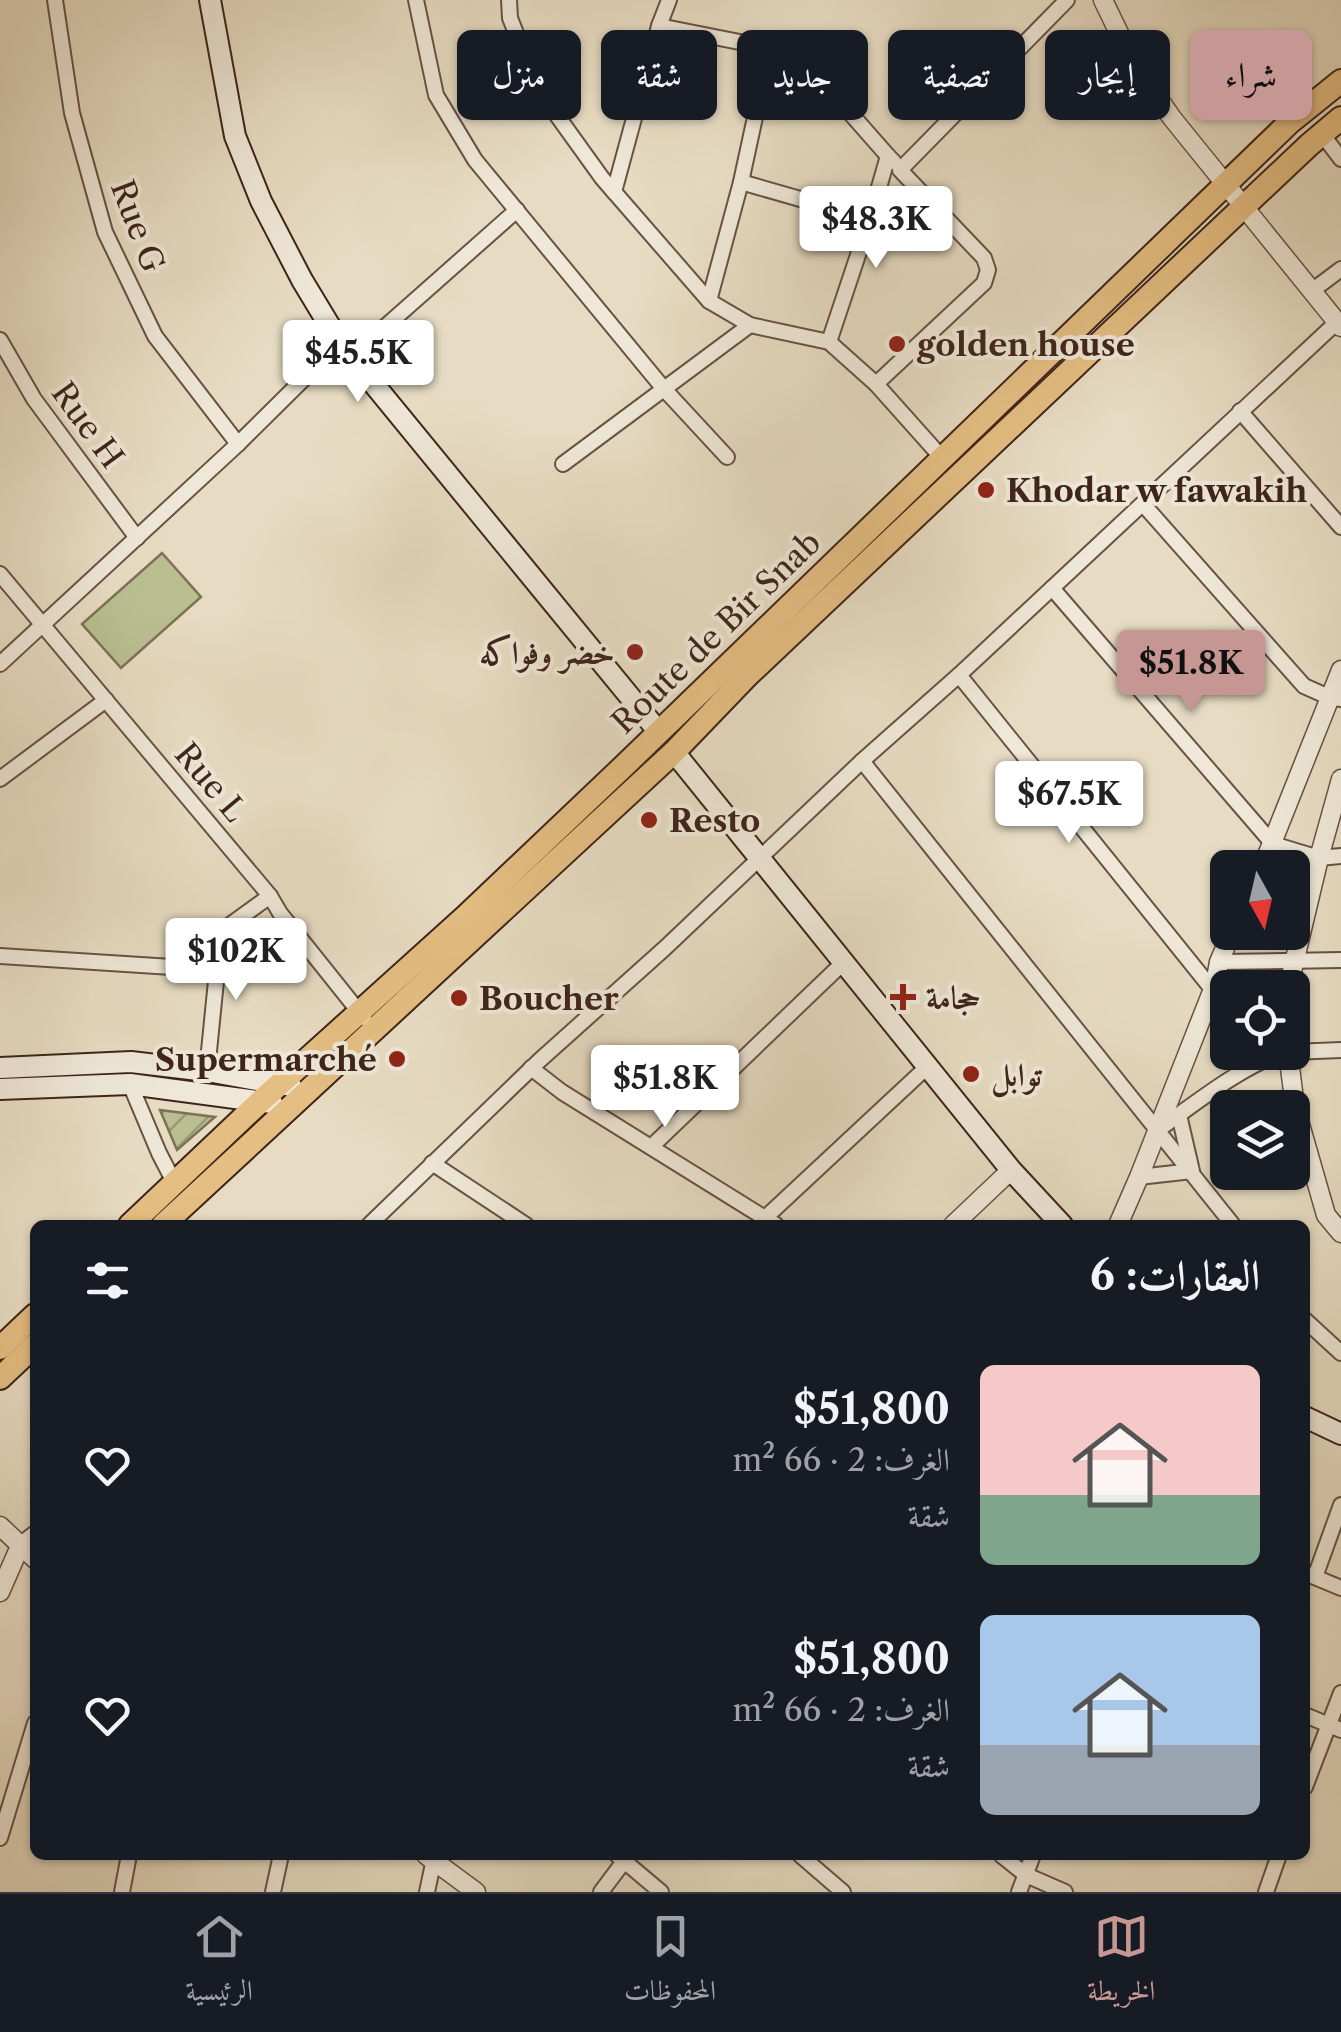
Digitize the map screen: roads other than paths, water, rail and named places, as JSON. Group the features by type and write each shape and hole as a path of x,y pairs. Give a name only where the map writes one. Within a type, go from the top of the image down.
{"main road":[{"path":"210,0 234,136 260,201 302,280 346,350 659,730 656,752 676,750"},
{"name":"Route de Bir Snab","path":"138,1220 182,1191 299,1100 367,1021 518,866 1289,123 1341,80"},
{"name":"Route de Bir Snab","path":"166,1220 182,1191 262,1100 367,1021 676,750 748,675 1341,118"},
{"path":"659,730 676,720 684,728 676,750"},
{"path":"676,750 1011,1170 1057,1220"},
{"path":"0,1068 131,1062 283,1083 299,1100"},
{"path":"25,1066 26,1088"},
{"path":"0,1089 130,1084 262,1100 299,1100"},
{"path":"3,1364 30,1323"},
{"path":"3,1364 30,1348"},
{"path":"1310,1419 1341,1434"}],"street":[{"name":"Rue G","path":"55,0 72,113 105,232 155,336 238,444"},
{"path":"416,0 436,95 475,160 664,388 727,456"},
{"path":"509,0 510,18 538,89 602,178 709,301 750,324 828,342 876,384 943,459"},
{"path":"614,192 669,0"},
{"path":"900,170 1067,0"},
{"path":"373,1220 531,1068 1339,324 1226,186 1133,62 1103,0"},
{"path":"659,26 737,41"},
{"path":"709,301 754,120"},
{"path":"856,120 984,258 988,270 984,283 876,384"},
{"path":"1322,134 1341,159"},
{"path":"828,342 888,156"},
{"path":"740,182 870,219"},
{"path":"0,664 238,444 517,210"},
{"path":"1313,290 1341,269"},
{"path":"563,464 750,324"},
{"name":"Rue H","path":"0,340 34,399 137,538"},
{"path":"1240,412 1341,526"},
{"path":"1142,504 1304,686 1336,698"},
{"name":"Rue L","path":"0,574 270,896 367,1021"},
{"path":"1052,588 1273,844 1319,858 1341,856"},
{"path":"1270,850 1336,698 1341,670"},
{"path":"960,675 1210,987"},
{"path":"0,779 106,700"},
{"path":"862,761 1230,1220"},
{"path":"1292,970 1341,779"},
{"path":"172,968 270,896"},
{"path":"208,1072 217,971 226,929"},
{"path":"1217,970 1224,950"},
{"path":"0,956 217,971"},
{"path":"1219,962 1341,960"},
{"path":"651,1147 844,962"},
{"path":"1120,1220 1210,994"},
{"path":"1310,1052 1341,1050"},
{"path":"772,1220 928,1066"},
{"path":"531,1068 562,1092 767,1220"},
{"path":"1158,1130 1188,1106 1248,1070"},
{"path":"1292,1070 1295,1107 1326,1214 1341,1233"},
{"path":"130,1084 182,1191"},
{"path":"1179,1114 1192,1171"},
{"path":"432,1163 518,1220"},
{"path":"958,1220 1011,1170"},
{"path":"1139,1177 1192,1171"},
{"path":"1310,1324 1341,1352"},
{"path":"1341,1506 1310,1575 1341,1588"},
{"path":"0,1526 28,1538 0,1592"},
{"path":"1310,1776 1335,1728 1341,1693"},
{"path":"1310,1718 1335,1728"},
{"path":"0,1838 30,1739"},
{"path":"122,1892 128,1860"},
{"path":"273,1892 280,1860"},
{"path":"427,1892 431,1860"},
{"path":"437,1860 476,1892"},
{"path":"601,1892 621,1860"},
{"path":"626,1860 662,1892"},
{"path":"806,1860 842,1892"},
{"path":"1007,1860 1026,1875 1065,1892"},
{"path":"1019,1892 1030,1860"},
{"path":"1266,1892 1277,1860"}],"place":[{"name":"golden house","path":"897,344"},
{"name":"Khodar w fawakih","path":"986,490"},
{"name":"خضر وفواكه","path":"635,652"},
{"name":"Resto","path":"649,820"},
{"name":"حجامة","path":"903,997"},
{"name":"Boucher","path":"459,998"},
{"name":"Supermarché","path":"397,1059"},
{"name":"توابل","path":"971,1074"}]}
